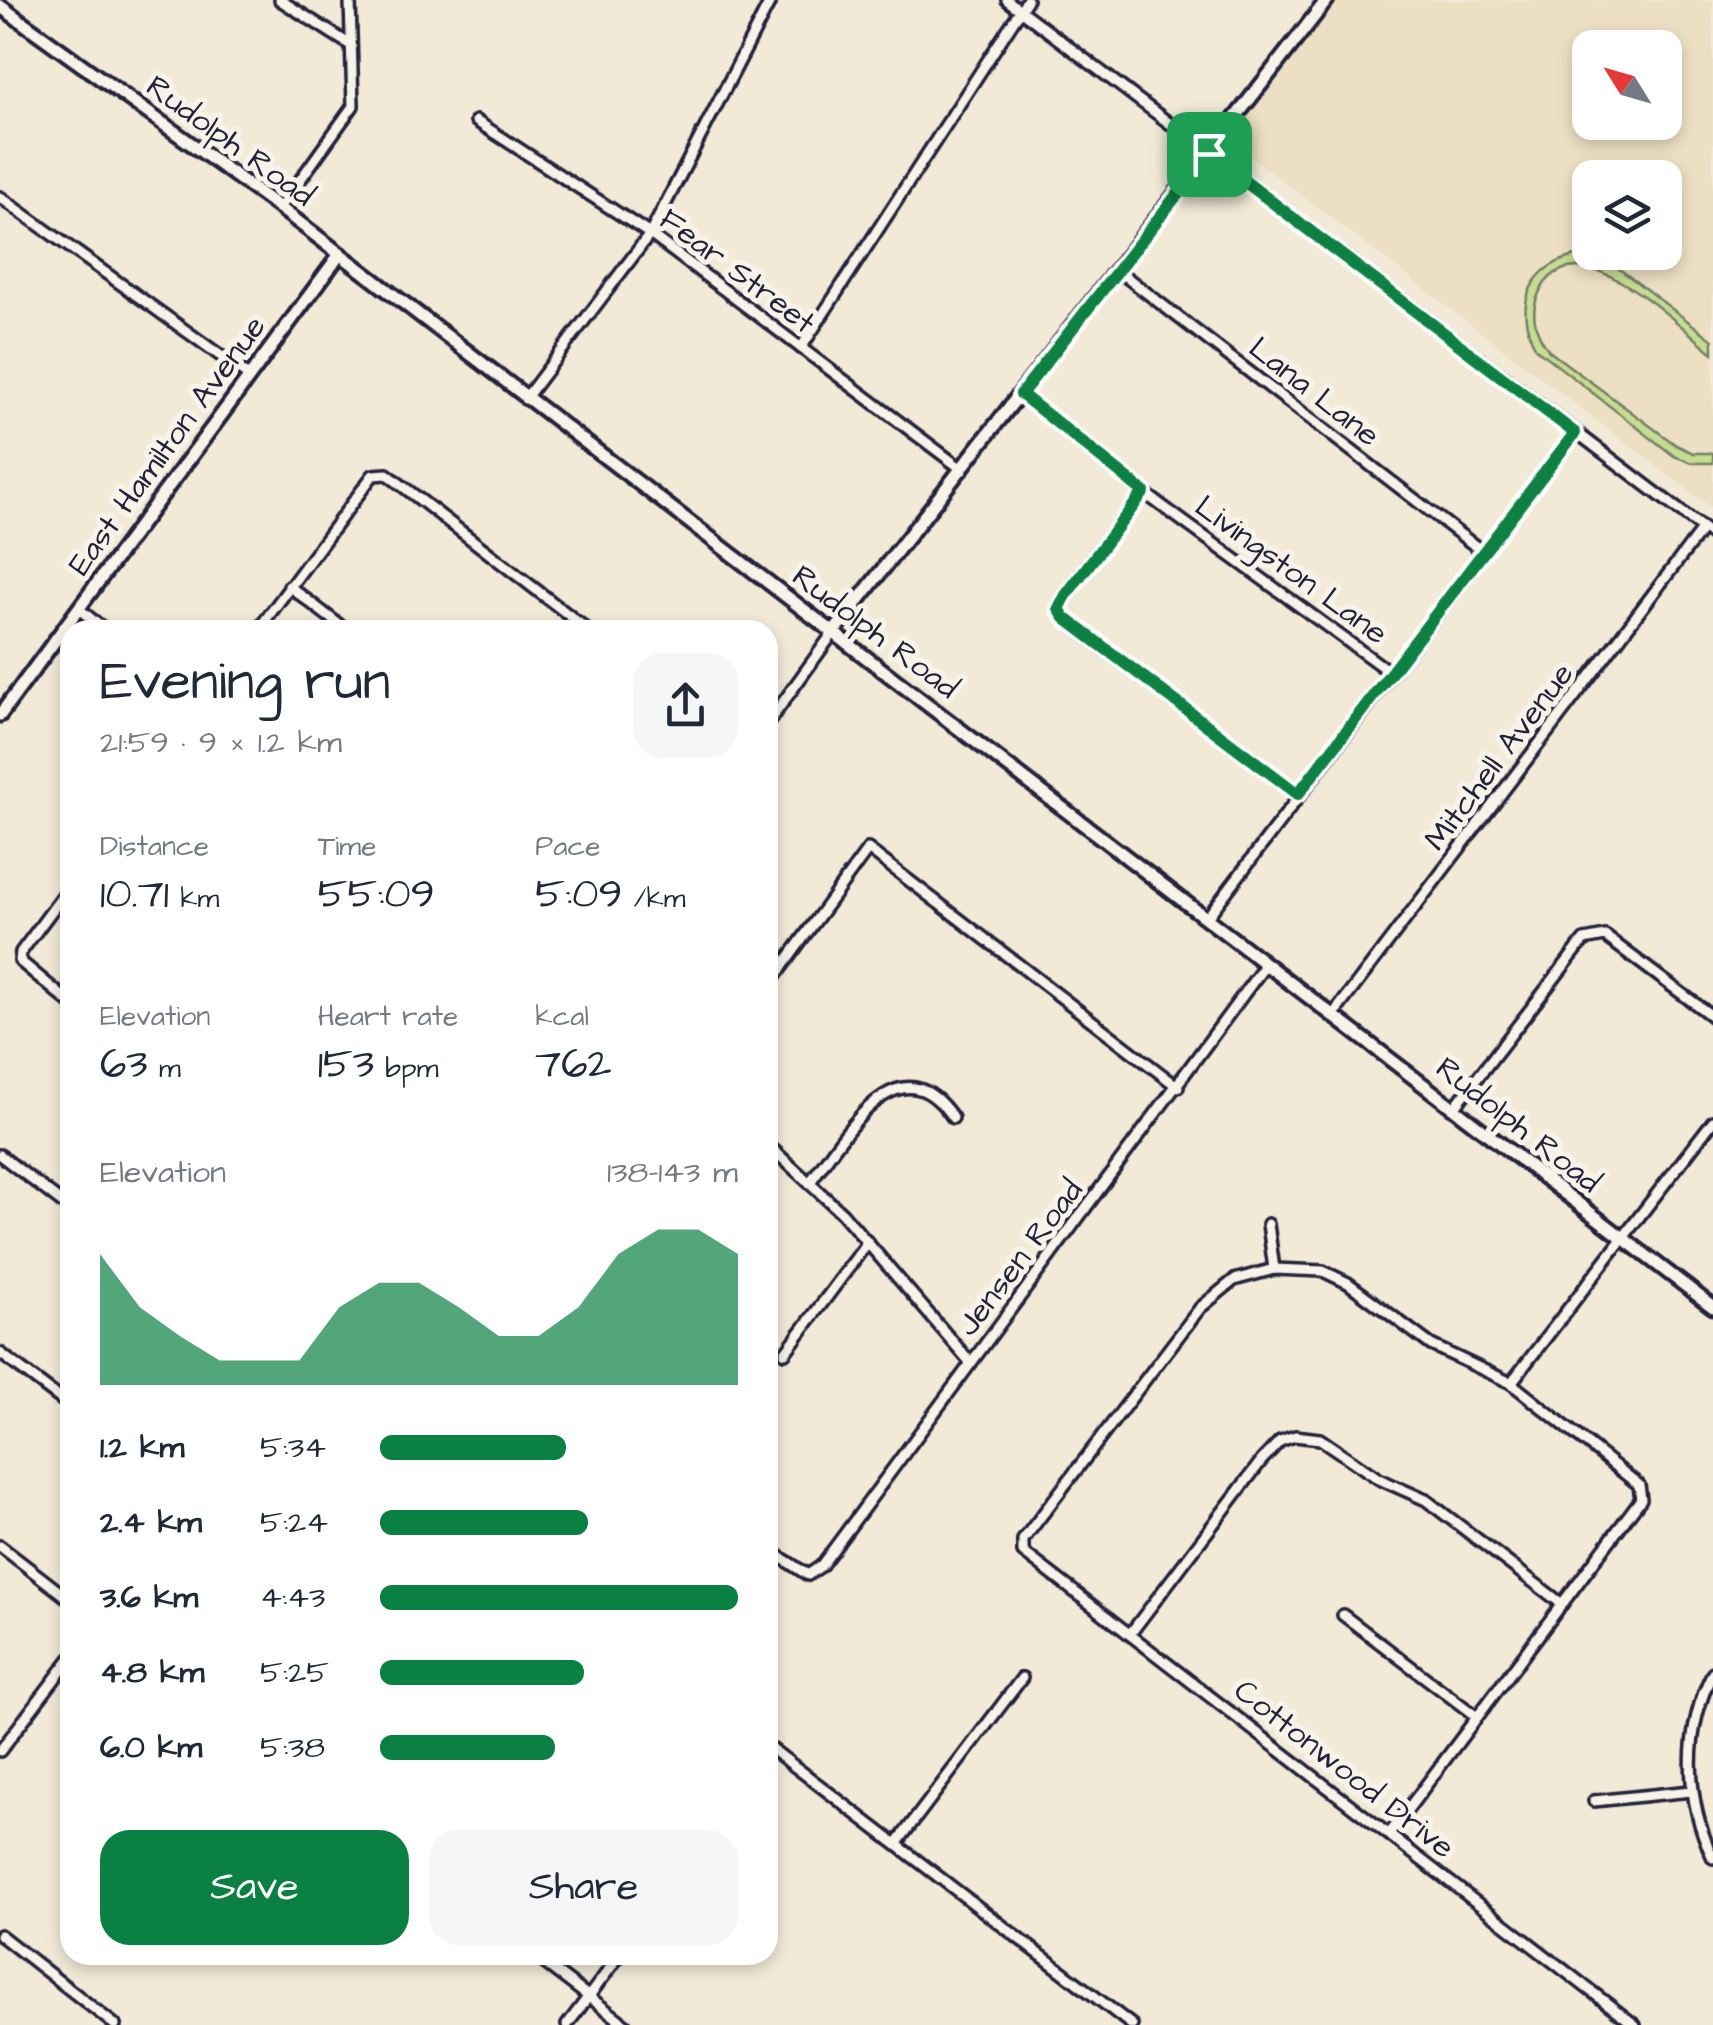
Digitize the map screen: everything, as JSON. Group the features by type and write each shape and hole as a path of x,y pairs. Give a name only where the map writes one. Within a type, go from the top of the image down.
{"street":[{"path":"280,0 350,44"},
{"path":"280,208 353,106 350,0"},
{"path":"525,399 650,234 770,0"},
{"path":"1007,0 1713,536"},
{"path":"801,348 1027,0"},
{"path":"778,709 833,633 1328,0"},
{"name":"Rudolph Road","path":"0,6 280,208 1713,1308"},
{"name":"Fear Street","path":"476,121 650,234 963,470"},
{"path":"0,197 250,377"},
{"name":"East Hamilton Avenue","path":"72,620 340,254"},
{"name":"Lana Lane","path":"1117,270 1483,552"},
{"name":"Livingston Lane","path":"1021,394 1144,492 1392,673"},
{"path":"1206,919 1575,433"},
{"path":"265,620 372,475 386,474 575,620"},
{"path":"1144,492 1075,580 1059,609 1072,625 1298,794"},
{"name":"Mitchell Avenue","path":"1333,1015 1703,528"},
{"path":"289,586 333,620"},
{"path":"80,609 93,620"},
{"name":"East Hamilton Avenue","path":"0,715 60,636"},
{"path":"778,972 868,849 1178,1088"},
{"path":"60,899 21,952 20,960 60,994"},
{"path":"1454,1108 1584,940 1594,935 1605,936 1713,1017"},
{"name":"Jensen Road","path":"778,1556 808,1576 821,1566 1266,964"},
{"path":"810,1182 870,1106 886,1092 913,1087 930,1092 953,1118"},
{"path":"1510,1383 1713,1120"},
{"path":"778,1154 868,1242 971,1363"},
{"path":"0,1155 60,1201"},
{"path":"1268,1224 1274,1268 1323,1271 1348,1283 1431,1345 1510,1383 1639,1485 1641,1499 1390,1834"},
{"path":"785,1353 868,1242"},
{"name":"Cottonwood Drive","path":"1274,1268 1234,1280 1200,1308 1023,1540 1023,1552 1635,2025"},
{"path":"0,1353 60,1398"},
{"path":"1130,1634 1262,1460 1280,1441 1295,1436 1320,1439 1379,1480 1426,1500 1562,1604"},
{"path":"0,1546 60,1592"},
{"path":"1343,1616 1477,1717"},
{"path":"0,1751 60,1671"},
{"path":"1713,1672 1692,1741 1691,1791 1700,1829 1713,1858"},
{"path":"897,1844 1022,1678"},
{"path":"778,1758 897,1844 1132,2025"},
{"path":"1594,1802 1691,1791"},
{"path":"0,1935 115,2025"},
{"path":"547,1965 626,2025"},
{"path":"567,2025 612,1965"}],"shaded area":[{"path":"1328,0 1713,0 1713,509 1238,147 1209,155"}],"green space":[{"path":"1572,257 1572,268 1555,273 1536,301 1537,331 1549,351 1676,445 1693,453 1713,453 1713,463 1692,463 1674,456 1536,349 1529,332 1526,301 1539,276"},
{"path":"1590,270 1621,270 1713,340 1713,353 1626,284"}],"route":[{"path":"1209,154 1575,433 1298,794 1065,618 1059,609 1075,580 1144,492 1021,394 1209,154"}]}
